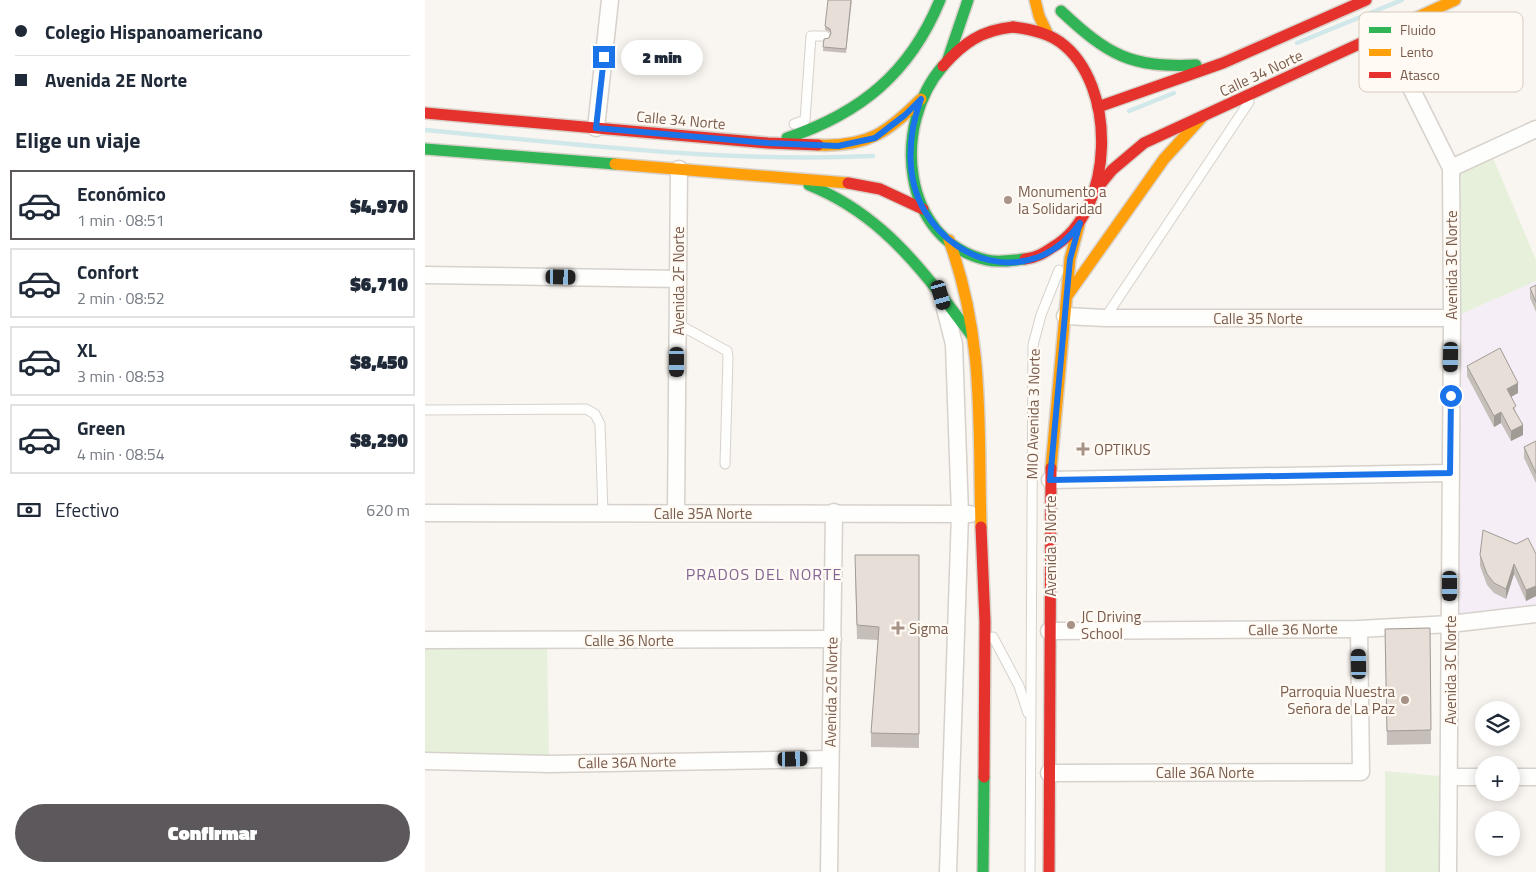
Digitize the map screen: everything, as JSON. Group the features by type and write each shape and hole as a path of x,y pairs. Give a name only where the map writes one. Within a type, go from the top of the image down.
{"main road":[{"path":"773,136 817,129 837,119 868,99 886,84 906,62 923,37 940,0"},
{"path":"948,60 968,0"},
{"path":"1035,0 1039,16 1048,35"},
{"name":"Calle 34 Norte","path":"1098,107 1223,63 1365,0"},
{"name":"Calle 34 Norte","path":"1430,12 1455,0"},
{"path":"1060,5 1099,46 1131,60 1164,67 1223,63"},
{"path":"1060,5 1098,107 1102,140 1099,171 1094,192"},
{"path":"1077,228 1064,242 1038,258 1013,264 986,261 966,253 936,228 923,209 911,169 910,146 914,119 929,83 948,60 975,37 995,29 1022,28 1048,35 1065,46 1081,64"},
{"name":"Calle 34 Norte","path":"1094,192 1111,170 1144,142 1359,45"},
{"name":"Calle 34 Norte","path":"425,113 755,142 773,136 838,146 875,138 905,115 921,99"},
{"path":"1066,297 1164,159 1203,116"},
{"path":"425,149 845,182 880,189 923,209"},
{"path":"784,177 823,190 876,221 918,264 976,341"},
{"name":"Avenida 3 Norte","path":"1049,872 1050,480 1070,259 1077,228 1094,192"},
{"path":"949,240 965,286 976,341 980,388 981,514 985,621 983,872"}],"street":[{"path":"596,128 610,0"},
{"name":"Avenida 3C Norte","path":"1413,92 1451,168 1452,318 1448,872"},
{"path":"1451,168 1536,129"},
{"name":"Avenida 2F Norte","path":"676,513 679,169"},
{"path":"425,275 678,279"},
{"path":"941,295 954,344 960,514 948,872"},
{"name":"Calle 35 Norte","path":"1065,316 1105,318 1452,318"},
{"path":"1050,480 1450,473"},
{"name":"Calle 35A Norte","path":"425,513 834,512 981,514"},
{"name":"Avenida 2G Norte","path":"829,872 834,512"},
{"name":"Calle 36 Norte","path":"1049,632 1359,628 1450,624 1536,614"},
{"name":"Calle 36A Norte","path":"1049,773 1361,772 1359,628"},
{"name":"Calle 36 Norte","path":"425,640 833,639"},
{"name":"Calle 36A Norte","path":"425,761 549,764 830,759"},
{"path":"1449,777 1475,777"},
{"path":"1520,777 1536,777"}],"lane":[{"path":"773,136 805,120 811,36 825,36"},
{"path":"1105,318 1256,91"},
{"name":"MIO Avenida 3 Norte","path":"1031,872 1033,345 1046,301 1077,228"},
{"path":"678,324 727,351 725,464"},
{"path":"425,410 587,409 595,414 600,424 603,513"},
{"name":"MIO Avenida 3 Norte","path":"985,621 1019,686 1031,722"}],"shaded area":[{"path":"1536,281 1536,614 1450,624 1452,318"}],"green space":[{"path":"1490,151 1536,260 1536,281 1452,318 1451,168"},
{"path":"425,640 547,640 549,764 425,761"},
{"path":"1385,771 1449,777 1448,872 1385,872"}],"building":[{"path":"828,0 851,0 846,49 823,47 824,39 829,38 831,33 830,29 825,26"},
{"path":"1536,285 1536,302 1530,288"},
{"path":"1500,348 1518,383 1507,389 1516,406 1513,408 1523,425 1511,431 1501,412 1494,416 1467,366"},
{"path":"1536,441 1536,473 1524,447"},
{"path":"1483,530 1516,544 1528,538 1536,554 1536,586 1526,590 1514,564 1506,589 1494,583 1487,574 1480,555"},
{"path":"855,555 919,555 919,734 871,733 879,627 857,625"},
{"path":"1430,628 1431,730 1387,731 1385,629"}],"waterway":[{"path":"1373,12 1402,0"},
{"path":"1297,43 1359,18"},
{"path":"1129,111 1174,93"},
{"path":"425,130 705,155 761,157 873,156"}],"traffic: fast":[{"path":"787,138 814,128 838,116 860,103 880,87 914,49 928,26 940,0"},
{"path":"948,59 968,0"},
{"path":"1061,11 1093,38 1121,56 1154,64 1196,65"},
{"path":"943,66 927,90 916,118 912,148 913,177 921,205 936,229 958,248 992,261 1025,259"},
{"path":"425,149 615,164"},
{"path":"809,185 830,194 848,205 883,231 913,261 941,295"},
{"path":"941,295 972,336"},
{"path":"983,872 984,777"}],"traffic: slow":[{"path":"1035,0 1039,16 1048,35"},
{"path":"1429,12 1455,0"},
{"path":"818,145 850,143 876,136 898,121 921,99"},
{"path":"1067,296 1164,159 1203,116"},
{"path":"615,164 848,183"},
{"path":"1051,468 1070,259 1079,225"},
{"path":"949,240 961,277 974,347 979,417 981,527"}],"traffic: jam":[{"path":"1098,107 1223,63 1366,0"},
{"path":"1013,27 1037,32 1055,39 1079,61 1092,87 1100,116 1101,147 1098,177 1088,206 1073,230 1053,247 1036,256 1025,259"},
{"path":"943,66 974,39 992,31 1013,27"},
{"path":"1094,192 1112,170 1144,143 1359,44"},
{"path":"425,113 768,143 818,145"},
{"path":"848,183 880,189 923,209"},
{"path":"1049,872 1051,468"},
{"path":"981,527 985,622 984,777"}],"place":[{"name":"Monumento a la Solidaridad","path":"1008,200"},
{"name":"OPTIKUS","path":"1083,449"},
{"name":"JC Driving School","path":"1071,625"},
{"name":"Sigma","path":"898,628"},
{"name":"Parroquia Nuestra Señora de La Paz","path":"1405,700"}],"district":[{"name":"PRADOS DEL NORTE","path":"764,574"}],"route":[{"path":"604,57 596,128 768,143 838,146 875,138 905,115 921,99 914,119 910,146 911,169 923,209 936,228 949,240 966,253 986,261 1013,264 1038,258 1064,242 1080,223 1070,259 1050,480 1450,473 1451,396"}]}
